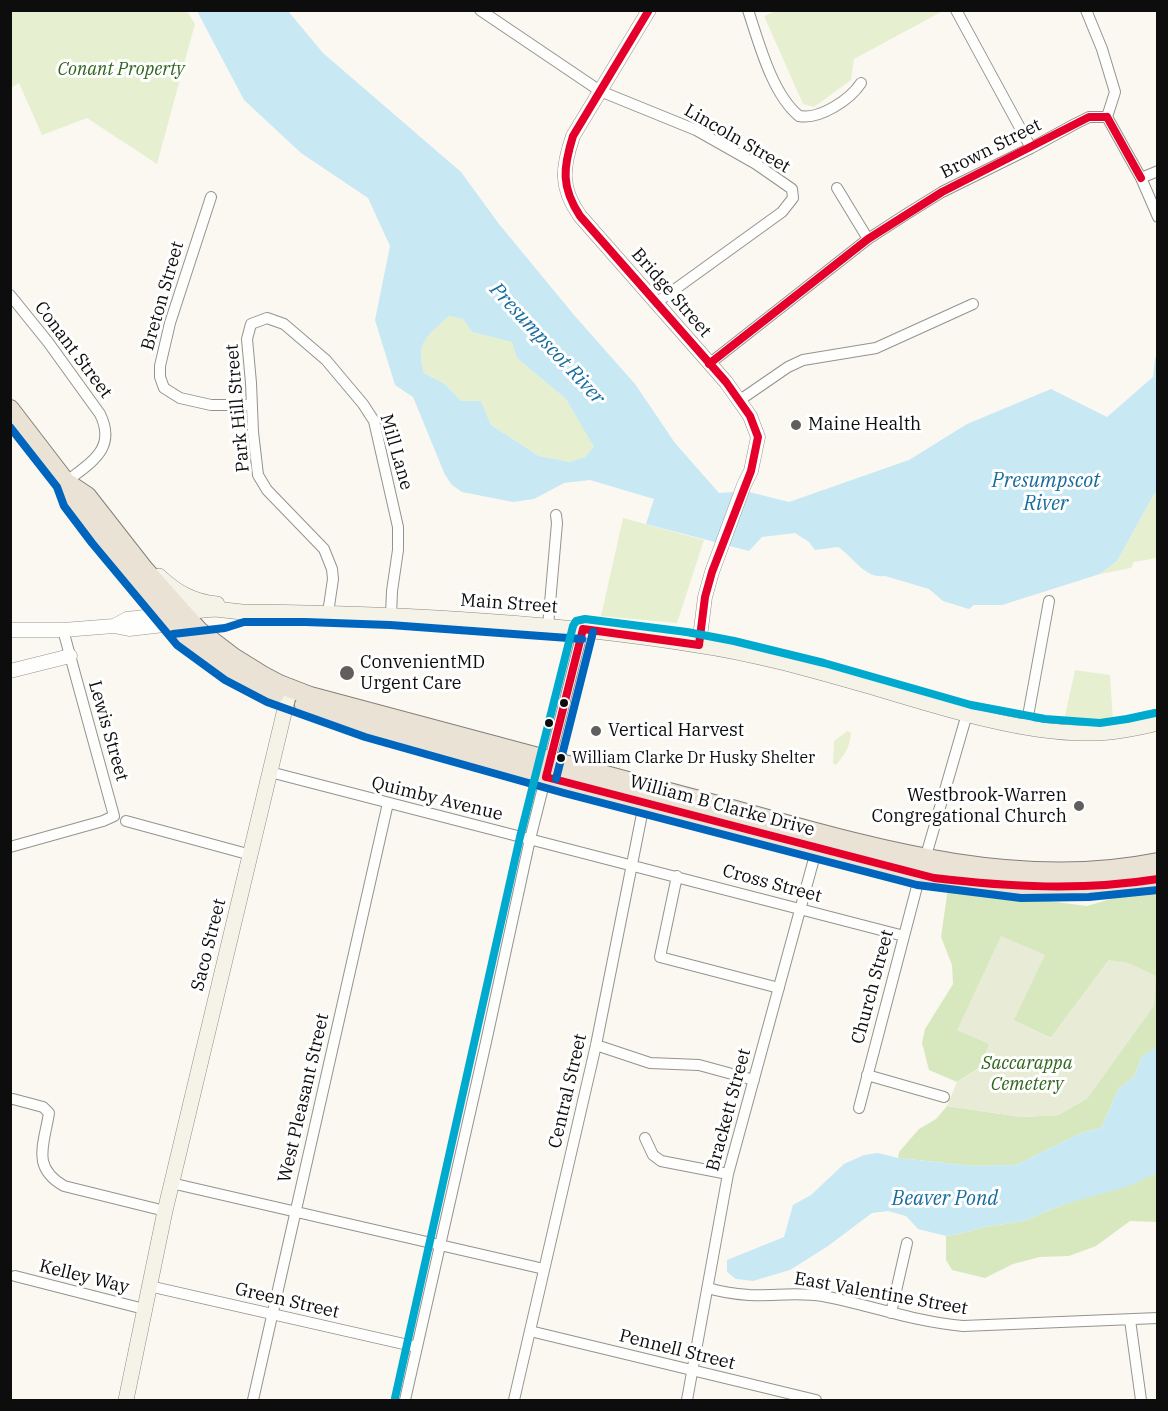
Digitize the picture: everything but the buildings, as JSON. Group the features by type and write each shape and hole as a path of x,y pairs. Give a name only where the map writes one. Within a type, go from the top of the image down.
{"highway":[{"path":"10,409 80,499"},
{"name":"William B Clarke Drive","path":"80,499 144,569 177,618 184,638 230,672 288,693 368,727 548,769 922,867 1021,888 1088,887 1158,879"},
{"name":"William B Clarke Drive","path":"80,499 177,618"},
{"name":"William B Clarke Drive","path":"922,867 1044,872 1079,871 1158,862"}],"main road":[{"path":"144,569 158,575 172,588 189,598 205,603 231,605 242,612"},
{"name":"Main Street","path":"177,618 215,609 242,612 390,615 583,629 699,645 798,667 967,714 1026,727 1083,734 1115,732 1158,723"},
{"name":"Saco Street","path":"126,1401 171,1184 288,693"}],"street":[{"name":"Lincoln Street","path":"480,10 600,91 696,130 756,164 792,189 793,198 782,212 656,303"},
{"name":"Bridge Street","path":"649,10 573,136 564,167 566,189 580,216 740,400 750,416 758,437 751,471 720,546 705,597 699,645"},
{"path":"748,10 777,86 786,103 799,116 815,117 823,114 857,89 861,83"},
{"path":"956,10 1032,148"},
{"path":"1086,10 1115,93 1107,117 1141,178 1158,217"},
{"name":"Brown Street","path":"709,364 868,239 942,192 1089,117 1107,117"},
{"path":"1141,178 1158,171"},
{"path":"837,188 868,239"},
{"name":"Breton Street","path":"211,197 170,323 160,366 160,377 164,388 187,400 211,405 251,405"},
{"name":"Conant Street","path":"10,295 48,342 100,414 104,423 104,445 100,454 66,482"},
{"path":"740,400 788,367 803,360 876,348 973,304"},
{"name":"Mill Lane","path":"258,322 267,318 276,320 298,335 339,374 374,421 398,527 398,549 390,615"},
{"name":"Park Hill Street","path":"258,322 251,324 247,339 258,475 280,503 319,541 329,558 333,579 328,613"},
{"path":"548,626 556,515"},
{"path":"1026,727 1049,601"},
{"path":"10,630 63,630 114,626 127,619 177,618"},
{"path":"405,1401 530,839 583,629"},
{"name":"Lewis Street","path":"10,847 114,816 63,630"},
{"path":"10,671 70,656"},
{"name":"Church Street","path":"859,1108 922,867 967,714"},
{"name":"Quimby Avenue","path":"270,772 632,865"},
{"name":"Central Street","path":"513,1401 596,1045 646,795"},
{"name":"West Pleasant Street","path":"253,1401 388,804"},
{"path":"126,821 250,855"},
{"name":"Brackett Street","path":"687,1401 728,1174 819,841"},
{"name":"Cross Street","path":"632,865 904,936"},
{"path":"676,876 660,957 779,988"},
{"path":"596,1045 650,1063 699,1065 754,1080"},
{"path":"867,1075 944,1097"},
{"path":"13,1099 43,1107 49,1113 41,1160 45,1171 55,1181 64,1186 165,1211"},
{"path":"645,1138 652,1155 661,1161 728,1174"},
{"path":"171,1184 544,1269"},
{"path":"891,1312 907,1243"},
{"name":"Kelley Way","path":"15,1276 144,1309"},
{"name":"Green Street","path":"149,1286 417,1347"},
{"name":"East Valentine Street","path":"708,1288 751,1295 822,1296 939,1324 963,1326 1158,1318"},
{"path":"1130,1320 1139,1400"},
{"name":"Pennell Street","path":"530,1331 816,1401"}],"green space":[{"name":"Conant Property","path":"11,10 187,11 195,24 157,164 87,118 42,135 19,83 11,88"},
{"path":"778,10 943,11 854,59 851,80 814,107 803,104 764,16"},
{"path":"448,316 463,319 472,332 513,342 517,358 566,399 595,447 585,457 570,462 539,456 491,425 481,401 461,401 445,384 424,373 422,347 429,335"},
{"path":"1157,492 1157,558 1134,562 1131,568 1100,574 1117,561"},
{"path":"623,518 704,540 677,623 601,616"},
{"path":"1075,670 1110,675 1113,720 1088,722 1064,720"},
{"path":"847,731 851,733 850,742 836,765 833,763 834,741"},
{"path":"1157,884 1157,1048 1142,1056 1134,1077 1119,1088 1101,1128 1081,1133 1016,1165 973,1166 898,1158 899,1152 919,1129 936,1119 947,1106 1021,1117 1059,1115 1109,960 1051,1038 1013,1020 958,1030 990,1044 979,1068 957,1082 929,1070 922,1043 925,1029 953,984 952,965 941,937 948,888 1087,906"},
{"name":"Saccarappa Cemetery","path":"1001,936 1045,955 1014,1020 1050,1038 1109,960 1129,963 1156,976 1154,1006 1087,1099 1059,1115 1021,1117 947,1106 957,1082 980,1068 989,1044 957,1030"},
{"path":"1157,1170 1157,1222 1130,1221 1096,1246 1069,1256 1040,1257 1013,1264 985,1278 952,1270 946,1260 946,1236 1024,1221 1062,1205 1155,1174"}],"water":[{"name":"Presumpscot River","path":"197,11 288,11 323,53 461,172 499,224 635,384 675,443 719,493 745,491 789,502 909,460 967,424 1051,389 1107,417 1153,377 1157,357 1157,492 1117,561 1100,574 1002,605 974,605 969,609 943,601 929,589 871,574 838,547 815,550 809,542 795,533 762,537 749,551 646,524 654,499 590,480 564,483 534,499 513,502 462,492 452,485 445,475 413,397 395,385 375,320 390,246 368,198 301,153 244,100","holes":["449,316 463,319 472,332 512,342 517,358 566,399 594,447 585,457 570,462 539,456 491,425 481,401 461,401 445,384 424,373 421,354 425,340"]},
{"name":"Beaver Pond","path":"1157,1048 1158,1170 1155,1174 1129,1186 1062,1205 1024,1221 946,1236 918,1229 906,1216 888,1211 872,1213 828,1246 790,1270 753,1281 736,1279 727,1272 727,1260 784,1237 793,1205 811,1195 844,1164 864,1155 878,1153 898,1158 973,1166 1016,1165 1081,1133 1101,1128 1119,1088 1134,1077 1142,1056"}],"transit line":[{"path":"649,10 573,136 567,158 566,177 569,196 580,216 726,382 750,416 758,437 751,471 712,572 705,597 699,645"},
{"path":"709,364 868,239 942,192 1089,117 1107,117"},
{"path":"1107,117 1141,178"},
{"path":"10,427 57,487 64,506 92,543 177,645 225,680 267,702 365,737 564,793 917,885 1021,898 1089,897 1158,890"},
{"path":"395,1398 520,837 576,621 585,619 687,632 734,641 824,663 971,705 1045,719 1100,723 1155,713"},
{"path":"173,634 225,628 244,622 305,622 390,625 582,639"},
{"path":"583,629 699,645"},
{"path":"546,777 583,629"},
{"path":"556,779 593,632"},
{"path":"546,777 934,878 990,884 1046,886 1101,885 1158,879"}],"place":[{"name":"Maine Health","path":"796,425"},
{"name":"ConvenientMD Urgent Care","path":"347,673"},
{"name":"Vertical Harvest","path":"596,731"},
{"name":"William Clarke Dr Husky Shelter","path":"561,758"},
{"name":"Westbrook-Warren Congregational Church","path":"1079,806"}]}
